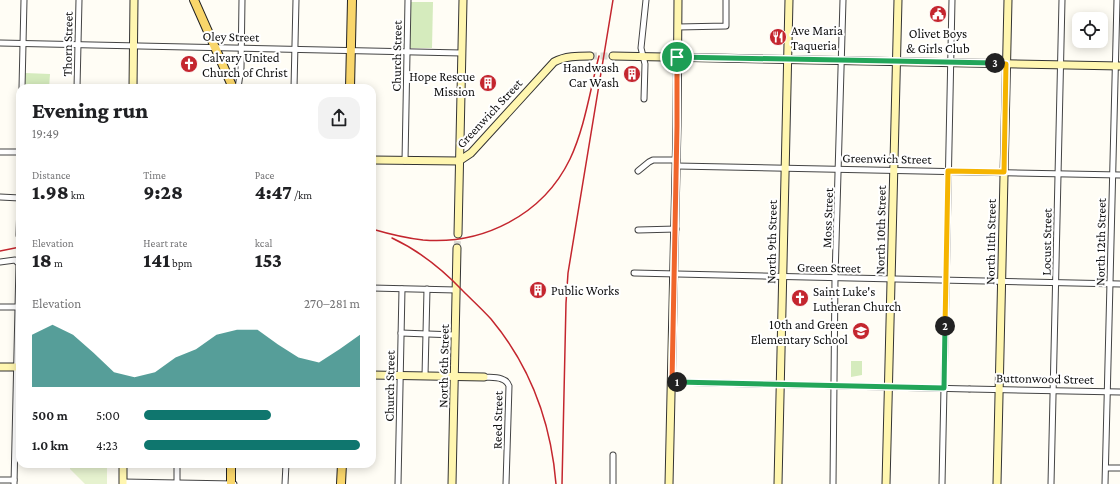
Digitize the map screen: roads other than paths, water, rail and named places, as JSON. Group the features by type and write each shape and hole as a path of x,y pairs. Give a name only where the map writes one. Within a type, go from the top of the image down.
{"main road":[{"path":"194,0 231,84"},
{"path":"350,84 352,0"},
{"path":"231,468 231,484"},
{"path":"341,484 342,468"}],"street":[{"path":"22,84 24,0"},
{"name":"Thorn Street","path":"77,84 79,0"},
{"path":"133,84 134,0"},
{"path":"238,84 242,0"},
{"path":"294,84 296,0"},
{"name":"Church Street","path":"405,161 408,0"},
{"path":"458,234 463,0"},
{"path":"644,99 645,64 640,48 646,0"},
{"path":"669,484 676,229 678,0"},
{"path":"678,27 726,26 726,0"},
{"name":"North 9th Street","path":"778,484 789,0"},
{"name":"Moss Street","path":"833,484 835,278 843,0"},
{"name":"North 10th Street","path":"886,484 898,0"},
{"path":"942,484 952,0"},
{"name":"North 11th Street","path":"997,484 1008,0"},
{"name":"Locust Street","path":"1051,484 1062,0"},
{"name":"North 12th Street","path":"1105,484 1113,174 1118,66 1117,0"},
{"name":"Oley Street","path":"0,43 462,53"},
{"name":"Greenwich Street","path":"376,160 459,161 471,152 554,62 570,57 590,56"},
{"path":"613,56 1118,66"},
{"path":"0,152 16,152"},
{"name":"Greenwich Street","path":"638,171 653,160 677,163 785,168 1120,175"},
{"path":"0,197 16,198"},
{"path":"638,230 676,229"},
{"name":"North 6th Street","path":"452,484 457,248"},
{"path":"0,262 16,261"},
{"name":"Green Street","path":"634,273 1120,284"},
{"path":"376,288 456,290"},
{"name":"Church Street","path":"398,484 402,289"},
{"path":"425,376 427,289"},
{"path":"0,307 16,307"},
{"path":"401,333 455,335"},
{"path":"0,367 16,367"},
{"path":"376,375 454,377 484,376"},
{"name":"Reed Street","path":"484,376 504,379 508,382 509,386 506,484"},
{"name":"Buttonwood Street","path":"672,382 1120,392"},
{"path":"0,480 14,482 16,424"},
{"path":"613,455 613,484"},
{"path":"123,468 123,483 234,484"},
{"path":"177,468 177,483"},
{"path":"285,484 286,468"},
{"path":"1106,468 1120,468"}],"tunnel":[{"path":"590,56 613,56"},
{"path":"457,248 458,234"}],"railway":[{"path":"562,484 568,273 613,0"},
{"path":"376,230 416,239 445,240 467,237 489,231 509,222 527,211 544,196 558,179 570,159 580,134 599,56"},
{"path":"392,238 430,261 447,275 488,315 505,337 527,376 544,417 556,484"},
{"path":"0,251 16,248"}],"place":[{"name":"Olivet Boys & Girls Club","path":"938,14"},
{"name":"Ave Maria Taqueria","path":"778,37"},
{"name":"Calvary United Church of Christ","path":"189,64"},
{"name":"Handwash Car Wash","path":"632,74"},
{"name":"Hope Rescue Mission","path":"488,83"},
{"name":"Public Works","path":"538,290"},
{"name":"Saint Luke's Lutheran Church","path":"800,298"},
{"name":"10th and Green Elementary School","path":"861,331"}]}
